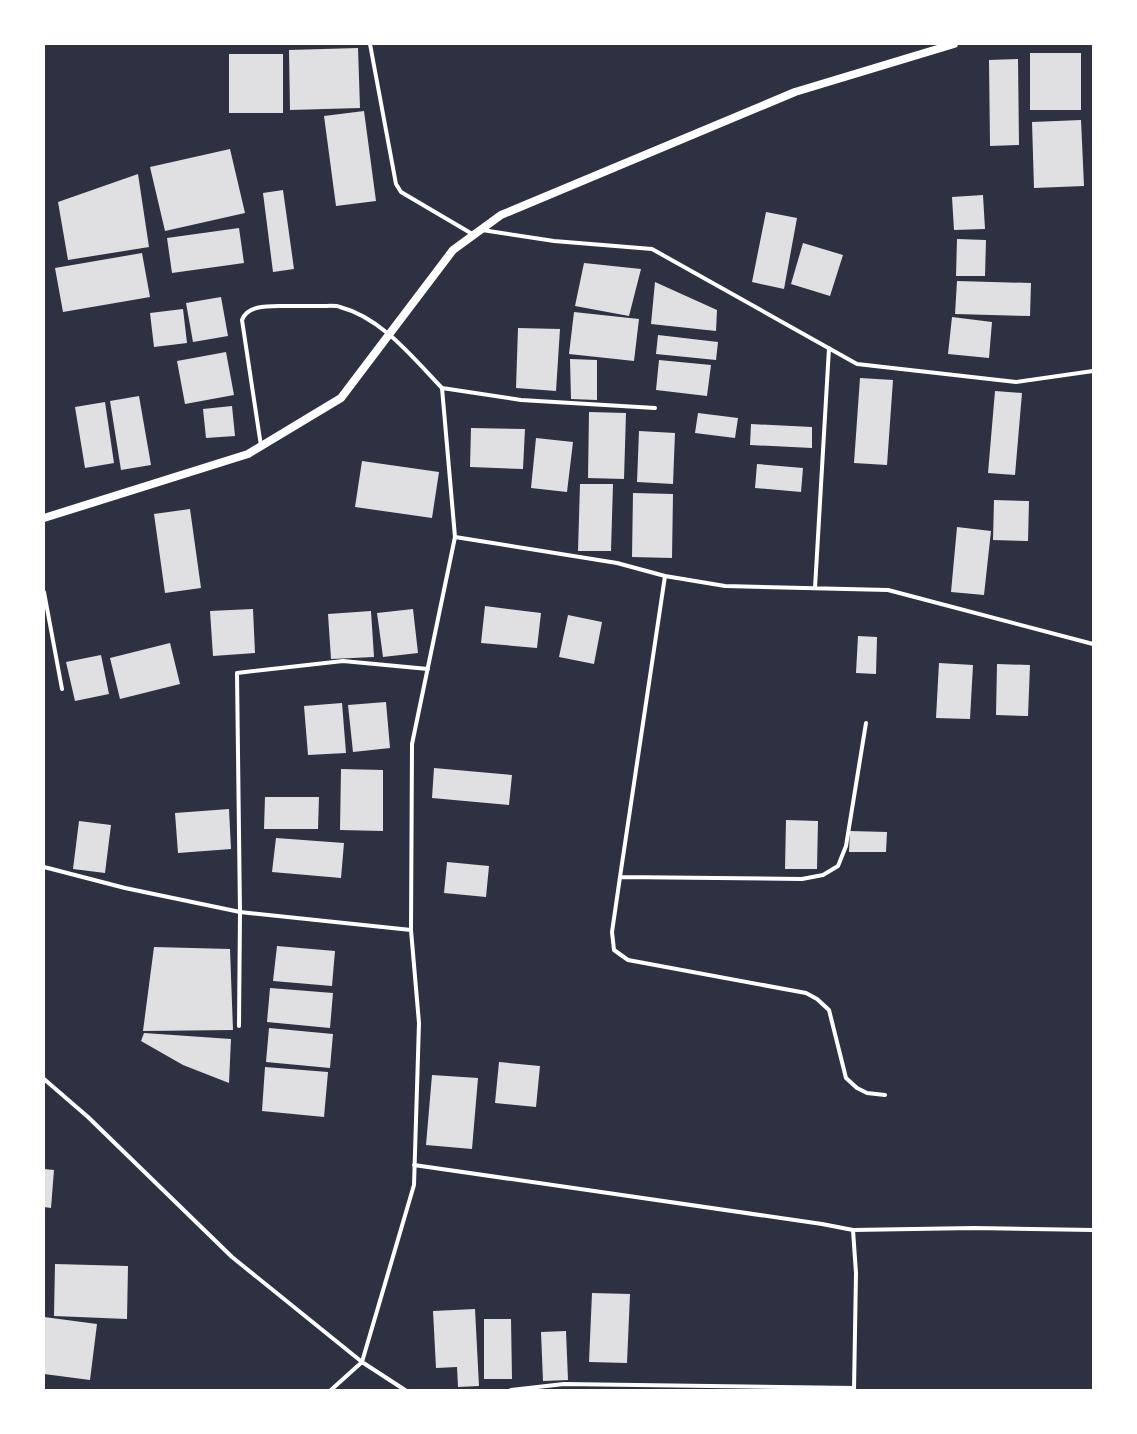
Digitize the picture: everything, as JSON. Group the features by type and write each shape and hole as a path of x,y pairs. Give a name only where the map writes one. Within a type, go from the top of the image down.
{"main road":[{"path":"44,518 248,454 341,398 453,250 501,215 795,92 954,44"}],"street":[{"path":"370,44 396,184 400,192 478,233 652,249 857,364 1016,382 1093,371"},
{"path":"261,447 242,320 244,315 249,310 270,306 339,306 367,317 389,334 442,388 521,400 655,408"},
{"path":"815,588 829,348"},
{"path":"331,1390 362,1362 414,1185 419,1023 411,930 412,744 455,537 442,388"},
{"path":"455,537 617,563 665,576 725,586 888,590 1093,644"},
{"path":"665,576 612,932 614,950 628,960 806,993 817,999 829,1010 846,1078 857,1088 867,1093 885,1095"},
{"path":"44,592 62,689"},
{"path":"239,1026 240,912 237,673 343,661 428,670"},
{"path":"620,877 802,879 824,875 838,866 846,846 866,723"},
{"path":"44,868 125,888 240,912 411,930"},
{"path":"44,1079 93,1123 232,1257 362,1362 405,1390"},
{"path":"414,1165 814,1223 853,1230 974,1228 1093,1230"},
{"path":"512,1390 564,1384 854,1389 856,1273 853,1230"}],"building":[{"path":"358,48 360,108 290,110 289,50"},
{"path":"1030,53 1081,53 1081,110 1030,110"},
{"path":"229,54 283,54 283,113 229,113"},
{"path":"1018,59 1019,145 990,146 989,60"},
{"path":"364,111 376,201 336,206 324,116"},
{"path":"1081,120 1084,186 1034,188 1032,122"},
{"path":"230,149 245,213 165,231 150,167"},
{"path":"138,174 149,247 68,260 58,202"},
{"path":"283,190 294,269 273,272 263,193"},
{"path":"983,195 985,229 954,230 952,197"},
{"path":"766,212 797,218 784,289 752,282"},
{"path":"239,228 244,263 172,273 167,238"},
{"path":"957,239 986,240 985,276 956,276"},
{"path":"803,243 843,255 830,296 791,284"},
{"path":"142,253 150,297 63,312 55,268"},
{"path":"584,263 641,269 629,316 575,306"},
{"path":"957,281 1031,283 1030,316 955,314"},
{"path":"655,282 717,310 716,331 651,324"},
{"path":"221,297 228,336 193,342 186,303"},
{"path":"183,309 187,343 154,347 150,313"},
{"path":"574,312 639,319 634,361 569,354"},
{"path":"952,317 992,322 989,358 948,354"},
{"path":"518,328 560,329 556,391 516,388"},
{"path":"658,335 718,342 716,360 656,354"},
{"path":"226,352 234,395 185,404 177,361"},
{"path":"570,359 597,360 597,400 571,399"},
{"path":"659,360 711,365 707,396 656,390"},
{"path":"860,378 893,380 887,465 854,463"},
{"path":"995,391 1022,393 1015,475 988,473"},
{"path":"139,396 151,465 121,470 110,401"},
{"path":"105,402 114,463 85,468 75,407"},
{"path":"232,406 235,436 206,438 203,409"},
{"path":"589,412 626,413 624,479 588,478"},
{"path":"698,413 738,418 735,438 695,433"},
{"path":"751,424 812,427 812,448 750,445"},
{"path":"471,428 525,429 523,469 470,467"},
{"path":"639,431 675,433 673,484 637,482"},
{"path":"536,438 573,442 567,492 531,488"},
{"path":"362,461 439,472 432,518 355,507"},
{"path":"757,464 803,468 801,492 755,488"},
{"path":"580,484 613,484 611,551 578,551"},
{"path":"633,493 673,494 672,558 632,557"},
{"path":"994,500 1029,501 1028,541 993,540"},
{"path":"190,509 201,588 165,593 154,514"},
{"path":"957,527 991,531 984,595 951,592"},
{"path":"485,606 541,613 537,648 481,643"},
{"path":"253,609 255,653 213,656 210,611"},
{"path":"413,609 418,653 383,657 377,613"},
{"path":"371,611 374,657 331,659 328,614"},
{"path":"568,615 602,622 594,664 559,657"},
{"path":"858,636 877,637 876,674 856,673"},
{"path":"170,643 180,684 120,699 110,658"},
{"path":"101,655 109,694 75,701 66,662"},
{"path":"939,663 973,665 970,719 936,718"},
{"path":"997,664 1030,665 1028,716 996,715"},
{"path":"386,702 390,748 353,752 348,705"},
{"path":"342,703 346,753 308,755 304,706"},
{"path":"434,768 512,775 509,805 432,798"},
{"path":"341,769 383,770 383,831 340,830"},
{"path":"265,797 319,797 318,829 264,829"},
{"path":"229,809 231,849 178,853 175,813"},
{"path":"786,820 818,821 817,869 785,869"},
{"path":"79,821 111,825 105,873 73,869"},
{"path":"850,831 887,832 886,852 849,852"},
{"path":"276,838 344,843 341,878 272,872"},
{"path":"447,862 489,866 486,897 444,893"},
{"path":"277,946 335,951 332,986 273,981"},
{"path":"154,947 230,949 233,1030 143,1031"},
{"path":"270,988 333,993 330,1028 267,1022"},
{"path":"269,1028 333,1034 330,1068 266,1062"},
{"path":"144,1033 231,1039 229,1083 183,1065 141,1041"},
{"path":"499,1062 540,1066 536,1107 495,1103"},
{"path":"265,1067 328,1072 324,1117 262,1111"},
{"path":"432,1075 478,1078 472,1149 426,1145"},
{"path":"44,1169 54,1170 51,1208 44,1207"},
{"path":"55,1264 128,1266 127,1319 54,1316"},
{"path":"592,1293 630,1294 627,1363 589,1362"},
{"path":"475,1309 479,1386 458,1387 457,1367 436,1368 433,1311"},
{"path":"44,1317 97,1324 90,1380 44,1374"},
{"path":"484,1319 511,1319 512,1379 484,1379"},
{"path":"566,1331 568,1380 543,1381 541,1332"}]}
